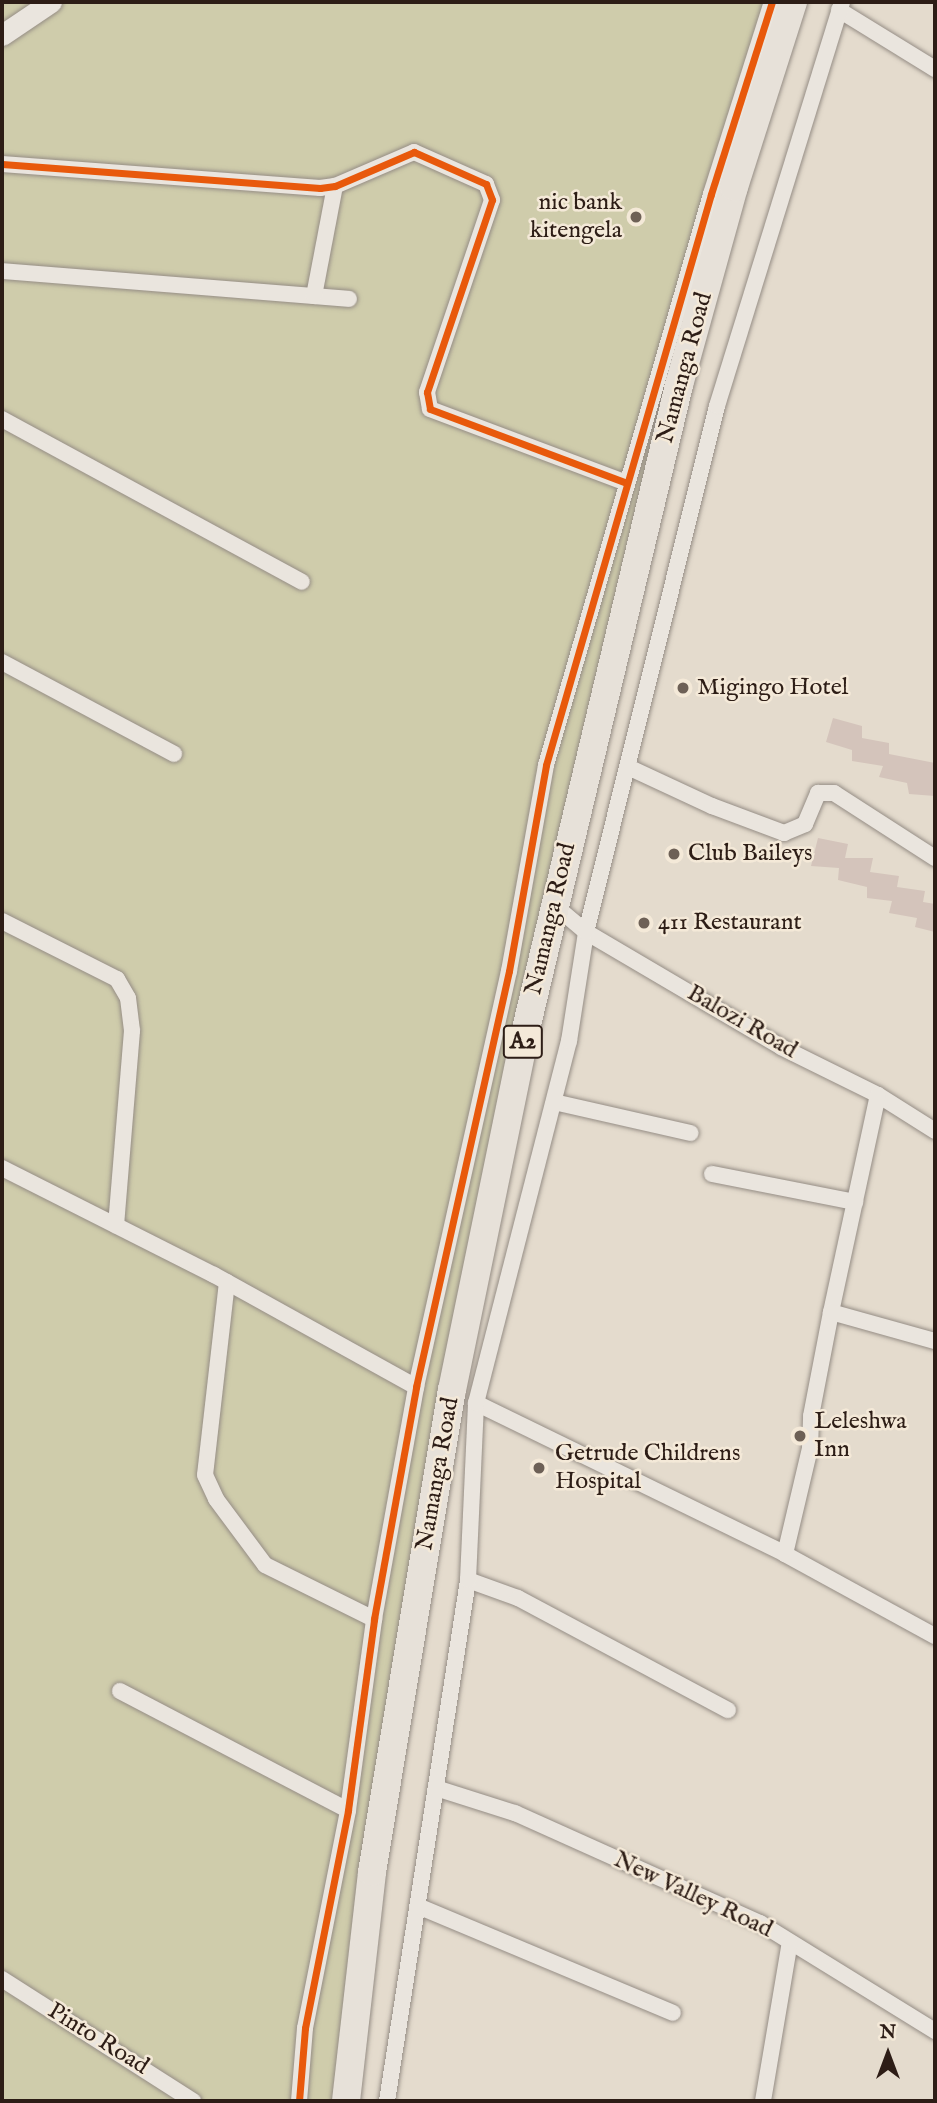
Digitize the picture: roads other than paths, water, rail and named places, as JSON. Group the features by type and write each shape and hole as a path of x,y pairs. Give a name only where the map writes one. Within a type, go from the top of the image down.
{"highway":[{"name":"Namanga Road","path":"346,2101 372,1872 452,1390 554,905 679,385 793,2"}],"street":[{"path":"2,35 51,2"},
{"path":"299,2101 305,2028 348,1810 374,1619 416,1387 509,971 546,765 627,483 772,2"},
{"path":"387,2101 420,1907 468,1580 476,1403 554,1102 583,973 586,932 717,406 841,6 935,69"},
{"path":"2,164 335,186 414,152 485,184 492,200 427,392 430,409 627,483"},
{"path":"314,296 335,186"},
{"path":"2,271 349,299"},
{"path":"2,419 302,582"},
{"path":"2,662 174,754"},
{"path":"628,767 712,807 783,833 805,824 818,793 834,793 935,858"},
{"name":"Balozi Road","path":"554,905 586,932 781,1047 878,1095 935,1130"},
{"path":"2,921 117,979 128,998 132,1031 116,1226"},
{"path":"785,1554 810,1448 811,1416 831,1312 878,1095"},
{"path":"554,1102 691,1133"},
{"path":"2,1168 227,1282 416,1387"},
{"path":"712,1174 855,1202"},
{"path":"227,1282 205,1475 216,1499 265,1565 374,1619"},
{"path":"831,1312 935,1341"},
{"path":"476,1403 785,1554 935,1636"},
{"path":"468,1580 518,1598 729,1710"},
{"path":"120,1692 348,1810"},
{"name":"New Valley Road","path":"436,1788 515,1813 707,1897 790,1942 935,2031"},
{"path":"420,1907 673,2013"},
{"path":"763,2101 790,1942"},
{"name":"Pinto Road","path":"2,1979 193,2101"}],"place":[{"name":"nic bank kitengela","path":"636,217"},
{"name":"Migingo Hotel","path":"683,688"},
{"name":"Club Baileys","path":"674,854"},
{"name":"411 Restaurant","path":"644,923"},
{"name":"Leleshwa Inn","path":"800,1436"},
{"name":"Getrude Childrens Hospital","path":"539,1468"}]}
